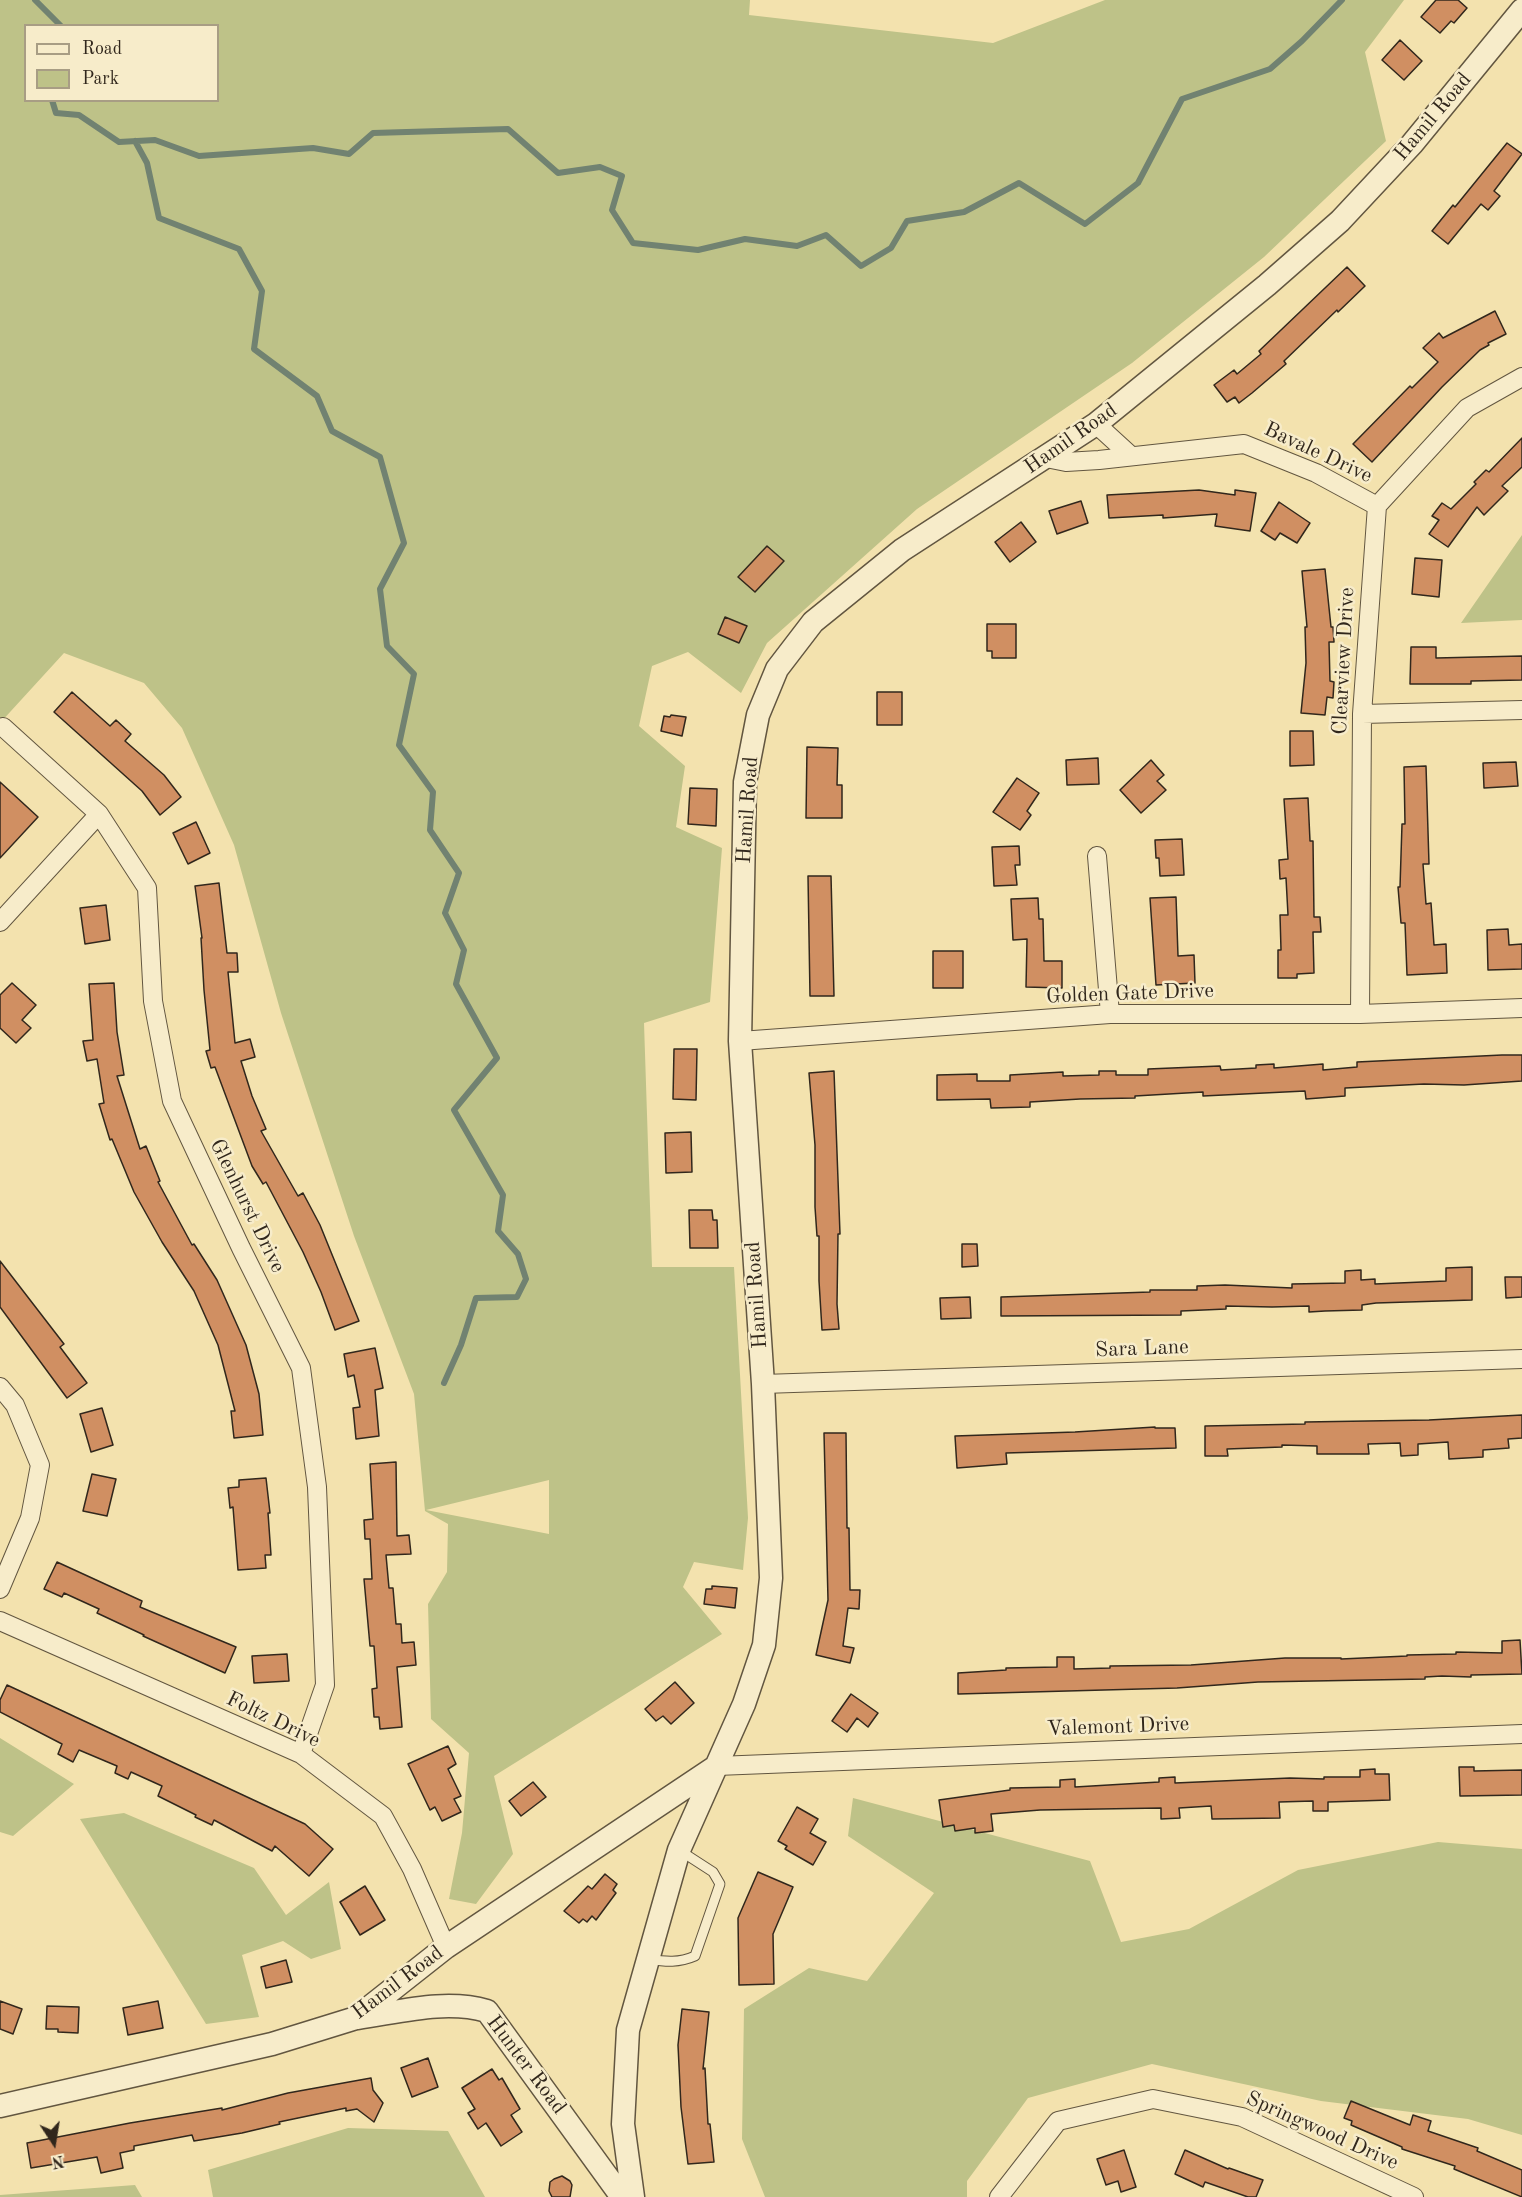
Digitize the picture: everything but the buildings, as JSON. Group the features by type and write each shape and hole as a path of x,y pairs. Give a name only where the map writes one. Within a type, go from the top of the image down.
{"street":[{"name":"Hamil Road","path":"633,2197 624,2124 628,2030 679,1850 744,1704 764,1645 771,1578 763,1384 740,1041 745,782 758,715 777,669 813,622 903,550 1096,424 1267,285 1341,221 1412,144 1522,10"},
{"path":"1377,506 1467,408 1522,377"},
{"path":"1096,424 1131,456"},
{"name":"Bavale Drive","path":"1046,458 1066,462 1244,444 1316,473 1377,506"},
{"name":"Clearview Drive","path":"1360,1014 1362,714 1377,506"},
{"path":"1362,714 1522,710"},
{"name":"Glenhurst Drive","path":"3,727 99,814 147,888 153,1001 172,1101 241,1248 302,1368 317,1487 325,1685 301,1754"},
{"path":"0,922 99,814"},
{"path":"1097,856 1110,1014"},
{"name":"Golden Gate Drive","path":"740,1041 1110,1014 1360,1014 1522,1008"},
{"name":"Sara Lane","path":"763,1384 1522,1359"},
{"path":"0,1387 15,1406 40,1465 30,1518 0,1589"},
{"name":"Foltz Drive","path":"0,1621 301,1754 383,1816 412,1869 446,1947"},
{"name":"Valemont Drive","path":"717,1766 1522,1734"},
{"name":"Hamil Road","path":"0,2106 272,2044 356,2018 446,1947 717,1766"},
{"name":"Hunter Road","path":"356,2018 444,2005 470,2006 487,2011 622,2197"},
{"name":"Springwood Drive","path":"999,2197 1058,2121 1153,2099 1242,2117 1412,2197"}],"lane":[{"path":"648,1959 670,1962 695,1956 717,1896 720,1884 713,1872 679,1850"}],"green space":[{"path":"0,0 750,0 749,15 993,43 1105,0 1404,0 1365,52 1386,141 1264,257 1132,363 917,509 767,643 741,693 688,652 652,666 639,726 685,766 676,827 722,848 710,1002 644,1023 652,1267 734,1267 748,1518 743,1570 694,1562 683,1587 722,1634 494,1776 513,1854 476,1904 449,1899 462,1833 469,1753 431,1719 428,1604 447,1572 448,1524 425,1511 414,1394 354,1236 281,1013 234,845 182,728 144,683 64,653 0,723","holes":["549,1480 549,1534 426,1510"]},
{"path":"1522,535 1522,620 1461,623"},
{"path":"0,1738 74,1784 13,1836 0,1832"},
{"path":"853,1798 1090,1861 1121,1942 1189,1929 1298,1870 1438,1842 1522,1849 1522,2135 1468,2119 1321,2101 1152,2064 1028,2098 967,2181 967,2197 765,2197 742,2139 744,2009 809,1968 867,1981 934,1893 848,1836"},
{"path":"124,1813 254,1868 286,1915 329,1882 341,1949 311,1959 283,1941 242,1955 259,2017 206,2024 80,1819"},
{"path":"348,2128 448,2131 485,2197 213,2197 208,2170"},
{"path":"135,2185 142,2197 0,2197 0,2195"}],"waterway":[{"path":"35,0 59,24"},
{"path":"53,102 56,113 79,115 119,142 155,140 199,156 313,148 349,154 373,133 508,129 558,173 600,167 622,176 612,210 633,243 698,250 745,239 797,246 826,235 861,266 891,248 907,221 964,212 1019,183 1085,224 1138,183 1182,99 1270,69 1302,41 1342,0"},
{"path":"135,141 147,163 159,218 239,249 262,291 254,349 317,396 332,431 380,457 404,543 380,589 387,646 414,674 399,745 433,792 430,830 459,873 445,913 464,950 456,984 497,1058 454,1110 503,1195 498,1231 518,1254 526,1279 517,1297 476,1298 461,1345 444,1383"}]}
